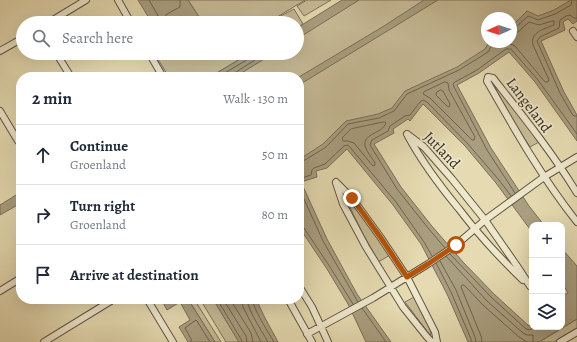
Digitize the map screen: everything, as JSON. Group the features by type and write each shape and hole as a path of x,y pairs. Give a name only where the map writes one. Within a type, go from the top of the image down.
{"street":[{"path":"60,16 86,0"},
{"path":"118,0 127,16"},
{"path":"573,31 577,37"},
{"path":"0,51 16,42"},
{"path":"60,60 68,72"},
{"path":"153,60 160,72"},
{"name":"Langeland","path":"577,193 529,125 492,78 488,77 487,81 518,136 544,177 577,222"},
{"path":"0,111 16,138"},
{"name":"Jutland","path":"407,134 424,147 452,179 485,220 530,286 512,270 474,228 441,187 417,153 407,134"},
{"path":"307,334 373,298 428,264 456,245 474,228 544,177 577,156"},
{"path":"432,342 403,307 366,248 343,204 336,182 352,198 407,277 435,332 437,342"},
{"path":"0,291 16,281"},
{"path":"304,294 312,307 328,342"},
{"path":"44,342 106,304"},
{"path":"150,304 173,342"},
{"path":"291,304 312,342"},
{"path":"560,342 577,332"}],"shaded area":[{"path":"188,0 305,0 279,16 198,16"},
{"path":"307,0 331,0 304,16 297,6"},
{"path":"354,0 577,0 517,36 517,12 481,12 481,48 498,48 304,167 304,72 239,72 258,60 304,60 304,32"},
{"path":"294,9 298,16 281,16"},
{"path":"158,60 238,60 218,72 166,72"},
{"path":"491,80 539,142 530,147 512,119"},
{"path":"345,194 390,255 378,261 362,232 344,195"},
{"path":"414,297 428,323 430,335 405,302"},
{"path":"191,304 197,304 221,342 215,342"},
{"path":"203,304 216,304 239,342 226,342"},
{"path":"577,319 577,328 554,342 541,341 559,330 565,330 565,326"}],"water":[{"path":"138,0 188,0 198,16 181,16 148,16"},
{"path":"342,0 359,0 304,35 304,24"},
{"path":"424,0 438,0 304,82 304,74"},
{"path":"571,0 577,0 577,21 573,24 568,19 563,22 565,30 541,41 564,92 577,115 577,141 535,82 509,52 479,73 457,85 491,148 529,206 542,222 529,222 529,228 496,183 465,146 423,104 410,121 408,119 393,129 394,133 374,144 401,187 431,225 463,262 494,294 529,326 529,330 559,330 539,342 468,342 447,294 421,244 393,205 347,149 327,168 316,171 317,177 304,181 304,156 323,144 346,121 378,114 392,108 405,91 457,67 486,48 517,48 517,21 527,11 538,16 554,10"},
{"path":"238,60 263,60 243,72 218,72"},
{"path":"304,189 327,239 357,294 391,342 366,342 348,304 304,234"},
{"path":"16,195 16,206 0,215 0,205"},
{"path":"565,252 577,266 577,319 565,326 565,294 568,293 565,288"},
{"path":"164,304 177,304 167,310"},
{"path":"181,304 191,304 215,342 188,342 179,327 190,320"},
{"path":"216,304 258,304 278,342 239,342"}],"route":[{"path":"352,198 407,277 456,245"}]}
